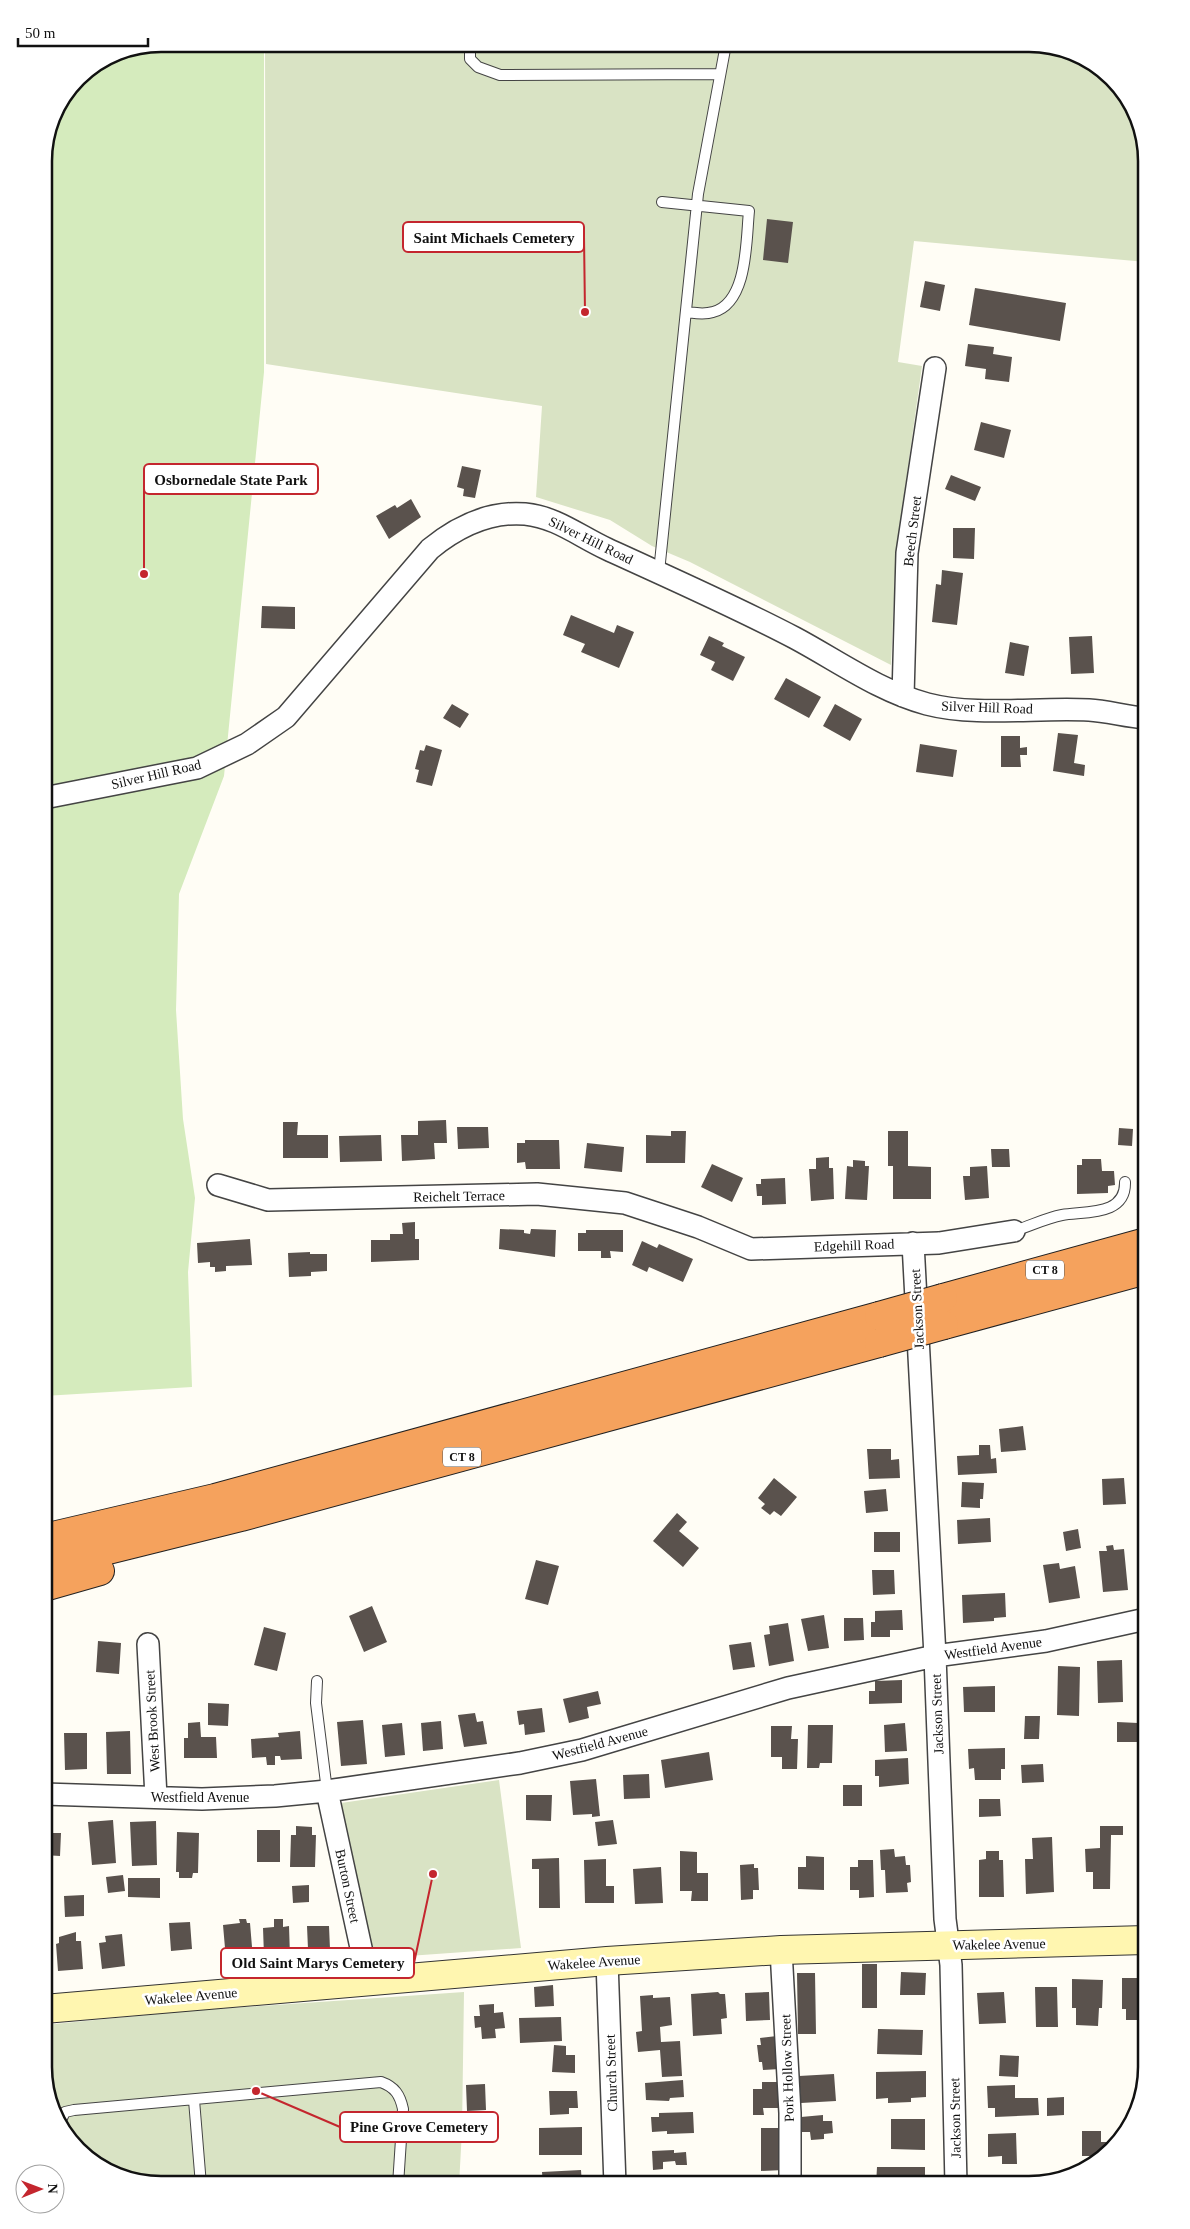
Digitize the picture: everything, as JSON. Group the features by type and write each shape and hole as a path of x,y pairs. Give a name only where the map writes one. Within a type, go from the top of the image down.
{"highway":[{"name":"CT 8","path":"944,1312 1138,1245"},
{"name":"CT 8","path":"53,1536 215,1498 944,1312 1138,1272"},
{"name":"CT 8","path":"53,1564 242,1517 879,1329"},
{"path":"53,1584 126,1564 242,1517"}],"main road":[{"name":"Wakelee Avenue","path":"53,2007 607,1961 782,1950 1138,1940"}],"street":[{"name":"Beech Street","path":"903,696 907,553 935,368"},
{"name":"Silver Hill Road","path":"53,796 197,768 247,744 286,717 430,549 450,533 476,520 500,515 523,514 543,517 770,625 812,647 848,670 903,696 927,704 948,707 1090,710 1138,717"},
{"name":"Reichelt Terrace","path":"218,1185 268,1200 537,1194 625,1203 698,1227"},
{"name":"Edgehill Road","path":"698,1227 751,1249 913,1242 939,1243 1014,1231"},
{"name":"Jackson Street","path":"913,1242 935,1656 945,1919 951,1965 956,2176"},
{"name":"Westfield Avenue","path":"53,1794 202,1799 327,1791 520,1763 582,1750 788,1688 935,1656 1046,1641 1138,1621"},
{"name":"West Brook Street","path":"148,1644 156,1797"},
{"name":"Burton Street","path":"327,1791 368,1980"},
{"name":"Pork Hollow Street","path":"782,1950 790,2113 790,2176"},
{"name":"Church Street","path":"607,1961 615,2176"}],"lane":[{"path":"470,52 470,59 478,67 500,75 720,74"},
{"path":"659,572 697,206 724,53"},
{"path":"662,202 749,211 742,276 735,295 729,303 714,312 686,312"},
{"path":"1014,1231 1061,1215 1095,1213 1112,1206 1121,1200 1125,1193 1125,1182"},
{"path":"317,1681 316,1703 327,1791"},
{"path":"64,2115 65,2112 74,2110 194,2100 375,2081 387,2084 397,2092 402,2109 398,2176"},
{"path":"194,2100 200,2176"}],"green space":[{"path":"161,52 264,52 264,372 224,776 179,894 176,1010 183,1119 195,1198 188,1272 192,1387 53,1395 53,154 56,133 61,119 75,95 89,79 119,61 147,53"},
{"path":"265,52 1036,53 1064,58 1095,75 1115,95 1129,119 1134,133 1138,161 1138,261 914,241 898,362 922,366 896,553 891,665 690,562 652,546 610,520 536,497 542,406 266,364"},
{"path":"499,1780 521,1948 380,1958 373,1953 369,1946 341,1803"},
{"path":"464,1992 459,2176 154,2176 133,2173 107,2162 84,2145 67,2122 61,2110 56,2096 53,2075 53,2024 187,2011"}],"building":[{"path":"767,219 793,222 788,263 763,260"},
{"path":"925,281 945,285 940,311 920,307"},
{"path":"975,288 1066,303 1060,341 969,325"},
{"path":"968,344 994,347 993,354 1012,357 1009,382 985,379 986,369 965,366"},
{"path":"981,422 1011,430 1004,458 974,450"},
{"path":"462,466 481,470 475,498 463,496 464,489 457,487"},
{"path":"951,475 981,487 975,501 945,489"},
{"path":"411,499 421,517 389,539 376,516 395,505 397,508"},
{"path":"953,528 975,528 974,559 953,558"},
{"path":"942,570 963,573 957,625 932,622 936,584 941,585"},
{"path":"262,606 295,607 295,629 261,628"},
{"path":"571,615 614,633 617,625 634,632 619,668 581,652 585,644 563,635"},
{"path":"709,636 724,643 722,646 745,657 733,681 711,670 715,662 700,655"},
{"path":"1092,636 1094,673 1071,674 1069,637"},
{"path":"1010,642 1029,646 1024,676 1005,673"},
{"path":"786,678 821,697 809,718 774,699"},
{"path":"452,704 469,714 460,728 443,718"},
{"path":"835,704 862,719 850,741 823,726"},
{"path":"1058,733 1078,735 1074,763 1085,765 1084,776 1053,771"},
{"path":"1001,736 1020,736 1020,748 1027,747 1027,755 1020,755 1021,767 1001,767"},
{"path":"920,744 957,750 953,777 916,772"},
{"path":"426,745 442,750 432,786 416,782 419,770 415,769 420,750 424,751"},
{"path":"446,1120 447,1143 434,1143 435,1159 402,1161 401,1135 418,1135 418,1121"},
{"path":"283,1122 298,1122 297,1135 328,1135 328,1158 283,1158"},
{"path":"457,1127 488,1127 489,1148 458,1149"},
{"path":"1119,1128 1133,1129 1132,1146 1118,1145"},
{"path":"671,1131 686,1131 685,1163 646,1163 646,1135 671,1136"},
{"path":"888,1131 908,1131 908,1166 931,1167 931,1199 893,1199 893,1166 888,1166"},
{"path":"381,1135 382,1161 340,1162 339,1136"},
{"path":"525,1140 559,1140 560,1169 526,1169 525,1162 517,1163 517,1143 525,1143"},
{"path":"587,1143 624,1147 622,1172 584,1168"},
{"path":"991,1149 1009,1149 1010,1167 992,1167"},
{"path":"829,1157 829,1168 833,1168 834,1199 811,1201 809,1169 816,1169 816,1158"},
{"path":"1082,1159 1101,1159 1102,1171 1114,1171 1115,1185 1108,1186 1108,1193 1077,1194 1077,1165 1082,1165"},
{"path":"853,1160 865,1161 865,1166 869,1166 867,1200 845,1199 847,1166 853,1167"},
{"path":"712,1164 743,1178 732,1202 701,1187"},
{"path":"987,1166 989,1198 965,1200 963,1176 970,1176 970,1167"},
{"path":"785,1178 786,1204 762,1205 762,1196 757,1196 756,1184 761,1184 761,1179"},
{"path":"415,1222 415,1239 419,1239 419,1260 371,1262 371,1240 390,1240 390,1234 403,1234 402,1223"},
{"path":"500,1229 524,1230 524,1233 530,1234 531,1229 556,1230 555,1257 499,1249"},
{"path":"586,1230 623,1230 623,1252 610,1251 611,1258 601,1258 601,1251 578,1251 578,1233 586,1233"},
{"path":"250,1239 252,1265 226,1266 226,1271 215,1272 215,1267 210,1267 210,1262 198,1263 197,1243"},
{"path":"642,1241 657,1248 659,1244 693,1259 683,1282 649,1267 647,1272 632,1265"},
{"path":"310,1252 310,1254 327,1254 327,1271 311,1272 311,1276 289,1277 288,1253"},
{"path":"1023,1426 1026,1450 1001,1452 999,1429"},
{"path":"979,1445 990,1445 991,1459 996,1458 997,1473 958,1475 957,1456 979,1455"},
{"path":"867,1449 891,1449 891,1460 899,1459 900,1478 869,1479"},
{"path":"774,1478 797,1497 781,1516 774,1511 770,1515 761,1508 765,1504 758,1498"},
{"path":"1124,1478 1126,1504 1103,1505 1102,1479"},
{"path":"962,1482 984,1483 983,1499 980,1499 980,1508 961,1507"},
{"path":"886,1489 888,1511 866,1513 864,1491"},
{"path":"677,1513 687,1522 679,1531 699,1548 683,1567 653,1541"},
{"path":"990,1518 991,1542 958,1544 957,1520"},
{"path":"1078,1529 1081,1548 1066,1551 1063,1532"},
{"path":"874,1532 900,1532 900,1552 874,1552"},
{"path":"1113,1545 1114,1550 1124,1549 1128,1590 1103,1592 1099,1551 1107,1551 1106,1546"},
{"path":"536,1560 559,1566 548,1605 525,1599"},
{"path":"1059,1563 1060,1569 1075,1566 1080,1598 1049,1603 1043,1565"},
{"path":"872,1570 894,1570 895,1594 873,1595"},
{"path":"1005,1593 1006,1617 994,1618 994,1621 963,1623 962,1595"},
{"path":"372,1606 387,1642 364,1652 349,1616"},
{"path":"902,1610 903,1630 890,1630 890,1637 871,1637 871,1622 875,1622 875,1611"},
{"path":"824,1615 829,1648 808,1651 801,1619"},
{"path":"844,1618 863,1618 864,1640 844,1641"},
{"path":"788,1623 794,1661 769,1666 764,1635 770,1634 769,1626"},
{"path":"264,1627 286,1633 277,1671 254,1665"},
{"path":"98,1641 121,1643 119,1674 96,1672"},
{"path":"751,1642 755,1667 733,1670 729,1645"},
{"path":"1122,1660 1123,1702 1098,1703 1097,1661"},
{"path":"1058,1666 1080,1667 1079,1716 1057,1715"},
{"path":"902,1680 902,1703 869,1704 869,1691 875,1691 875,1681"},
{"path":"995,1686 995,1712 964,1712 963,1687"},
{"path":"598,1691 601,1704 587,1707 589,1718 569,1723 563,1699"},
{"path":"208,1703 229,1704 228,1726 208,1725"},
{"path":"542,1708 545,1732 525,1735 524,1724 519,1725 517,1711"},
{"path":"475,1713 477,1722 483,1721 487,1744 464,1747 458,1715"},
{"path":"1025,1716 1040,1716 1039,1739 1024,1739"},
{"path":"363,1720 367,1764 341,1766 337,1722"},
{"path":"441,1721 443,1749 423,1751 421,1723"},
{"path":"200,1722 201,1737 216,1737 217,1758 184,1758 184,1738 188,1738 188,1723"},
{"path":"1117,1722 1138,1723 1138,1742 1117,1742"},
{"path":"402,1723 405,1755 385,1757 382,1725"},
{"path":"905,1723 907,1751 885,1752 884,1725"},
{"path":"808,1725 833,1725 832,1763 820,1763 819,1768 807,1768"},
{"path":"771,1726 792,1726 791,1739 798,1739 797,1769 782,1769 782,1757 771,1757"},
{"path":"130,1731 131,1774 107,1774 106,1732"},
{"path":"300,1731 302,1759 281,1760 280,1756 275,1756 275,1765 267,1765 266,1757 252,1758 251,1739 279,1737 278,1733"},
{"path":"64,1733 87,1733 87,1769 65,1770"},
{"path":"1005,1748 1005,1769 1001,1769 1001,1780 975,1780 974,1768 969,1769 968,1749"},
{"path":"709,1752 713,1780 665,1788 661,1760"},
{"path":"908,1758 909,1784 879,1787 879,1776 875,1776 875,1760"},
{"path":"1043,1764 1044,1782 1022,1783 1021,1765"},
{"path":"649,1774 650,1798 624,1799 623,1775"},
{"path":"596,1779 600,1816 592,1817 592,1814 573,1815 570,1781"},
{"path":"843,1785 862,1785 862,1806 843,1806"},
{"path":"526,1795 552,1795 551,1821 526,1820"},
{"path":"979,1799 1000,1799 1001,1816 979,1817"},
{"path":"113,1820 116,1863 92,1865 88,1822"},
{"path":"613,1820 617,1844 598,1846 595,1822"},
{"path":"156,1821 157,1865 132,1866 130,1822"},
{"path":"296,1826 312,1827 312,1835 316,1835 315,1867 290,1867 291,1835 296,1835"},
{"path":"1100,1826 1123,1826 1123,1835 1111,1835 1110,1889 1093,1889 1093,1872 1086,1872 1085,1849 1100,1848"},
{"path":"257,1830 280,1830 280,1862 257,1862"},
{"path":"177,1832 199,1833 198,1873 193,1873 192,1878 179,1878 179,1872 176,1872"},
{"path":"53,1833 61,1833 60,1856 53,1856"},
{"path":"1052,1837 1054,1892 1026,1894 1025,1859 1033,1859 1032,1838"},
{"path":"894,1849 895,1857 905,1856 906,1865 910,1865 911,1882 907,1883 908,1892 886,1893 885,1870 881,1870 880,1850"},
{"path":"680,1851 697,1852 697,1873 708,1873 708,1901 691,1901 692,1891 680,1891"},
{"path":"986,1851 999,1851 999,1860 1003,1860 1004,1897 979,1897 979,1860 986,1859"},
{"path":"806,1856 824,1857 824,1890 798,1889 798,1867 806,1867"},
{"path":"559,1858 560,1908 539,1908 539,1869 532,1869 532,1859"},
{"path":"606,1859 606,1886 614,1886 614,1903 585,1903 584,1860"},
{"path":"858,1860 873,1860 874,1897 859,1898 859,1890 850,1890 850,1867 858,1867"},
{"path":"754,1864 754,1868 758,1868 759,1890 753,1890 753,1899 741,1900 740,1865"},
{"path":"661,1867 663,1903 635,1904 633,1869"},
{"path":"123,1875 125,1891 108,1893 106,1877"},
{"path":"128,1878 160,1878 160,1898 128,1897"},
{"path":"309,1885 309,1902 293,1903 292,1886"},
{"path":"84,1895 84,1916 65,1917 64,1896"},
{"path":"239,1919 246,1919 247,1923 250,1923 253,1959 231,1961 230,1947 225,1948 223,1925 240,1923"},
{"path":"274,1919 283,1919 283,1927 289,1926 290,1956 264,1956 263,1928 274,1927"},
{"path":"190,1922 192,1949 171,1951 169,1923"},
{"path":"307,1926 329,1926 330,1949 308,1949"},
{"path":"76,1932 76,1941 81,1941 83,1969 58,1971 56,1944 59,1943 59,1937"},
{"path":"122,1934 125,1966 102,1969 99,1943 106,1942 105,1936"},
{"path":"862,1964 877,1964 877,2008 862,2008"},
{"path":"901,1972 926,1973 925,1995 900,1995"},
{"path":"797,1973 815,1973 816,2034 798,2034"},
{"path":"1122,1978 1138,1978 1138,2020 1126,2020 1126,2009 1122,2009"},
{"path":"1072,1979 1103,1980 1102,2008 1099,2008 1098,2026 1076,2025 1076,2008 1072,2008"},
{"path":"553,1985 554,2006 535,2007 534,1987"},
{"path":"1035,1987 1057,1987 1058,2027 1036,2027"},
{"path":"718,1992 725,1994 727,2018 721,2019 722,2034 693,2036 691,1994"},
{"path":"769,1992 770,2020 746,2021 745,1993"},
{"path":"1004,1992 1006,2023 979,2024 977,1993"},
{"path":"653,1995 653,1998 670,1997 672,2025 660,2027 661,2042 680,2041 682,2076 662,2077 660,2050 638,2052 636,2032 642,2031 640,1996"},
{"path":"494,2004 494,2013 503,2012 505,2028 495,2029 496,2038 482,2039 481,2027 475,2028 474,2016 480,2016 479,2005"},
{"path":"561,2017 562,2041 520,2043 519,2018"},
{"path":"878,2029 923,2030 922,2055 877,2054"},
{"path":"777,2036 780,2069 763,2070 762,2062 759,2062 757,2045 761,2045 760,2038"},
{"path":"554,2045 566,2046 566,2055 575,2055 575,2073 552,2072"},
{"path":"1000,2055 1019,2056 1018,2077 999,2076"},
{"path":"926,2071 926,2097 911,2098 911,2102 888,2103 888,2098 876,2099 876,2072"},
{"path":"834,2074 836,2101 801,2103 799,2076"},
{"path":"683,2080 684,2097 670,2098 669,2101 646,2100 645,2083"},
{"path":"762,2082 780,2082 783,2108 763,2108 764,2115 753,2115 753,2089 762,2089"},
{"path":"485,2084 486,2110 467,2111 466,2085"},
{"path":"1015,2085 1015,2098 1038,2098 1039,2115 995,2117 995,2108 988,2108 987,2086"},
{"path":"549,2091 577,2091 578,2108 569,2108 569,2114 550,2115"},
{"path":"1064,2097 1064,2115 1047,2116 1047,2098"},
{"path":"693,2112 694,2133 667,2134 667,2131 652,2132 651,2117 659,2117 659,2113"},
{"path":"823,2115 823,2121 832,2121 833,2133 824,2134 824,2139 811,2140 810,2132 802,2132 801,2117"},
{"path":"891,2119 925,2119 925,2150 891,2149"},
{"path":"582,2127 582,2155 539,2155 539,2128"},
{"path":"761,2128 784,2128 784,2170 761,2171"},
{"path":"1082,2131 1101,2131 1101,2142 1109,2142 1092,2156 1082,2156"},
{"path":"1016,2133 1017,2164 1002,2164 1002,2156 988,2157 988,2134"},
{"path":"674,2150 674,2153 686,2152 687,2165 676,2165 675,2161 663,2162 663,2169 653,2170 652,2151"},
{"path":"877,2167 925,2167 925,2176 876,2176"},
{"path":"581,2170 581,2176 542,2176 542,2172"}],"place":[{"name":"Saint Michaels Cemetery","path":"585,312"},
{"name":"Osbornedale State Park","path":"144,574"},
{"name":"Old Saint Marys Cemetery","path":"433,1874"},
{"name":"Pine Grove Cemetery","path":"256,2091"}]}
